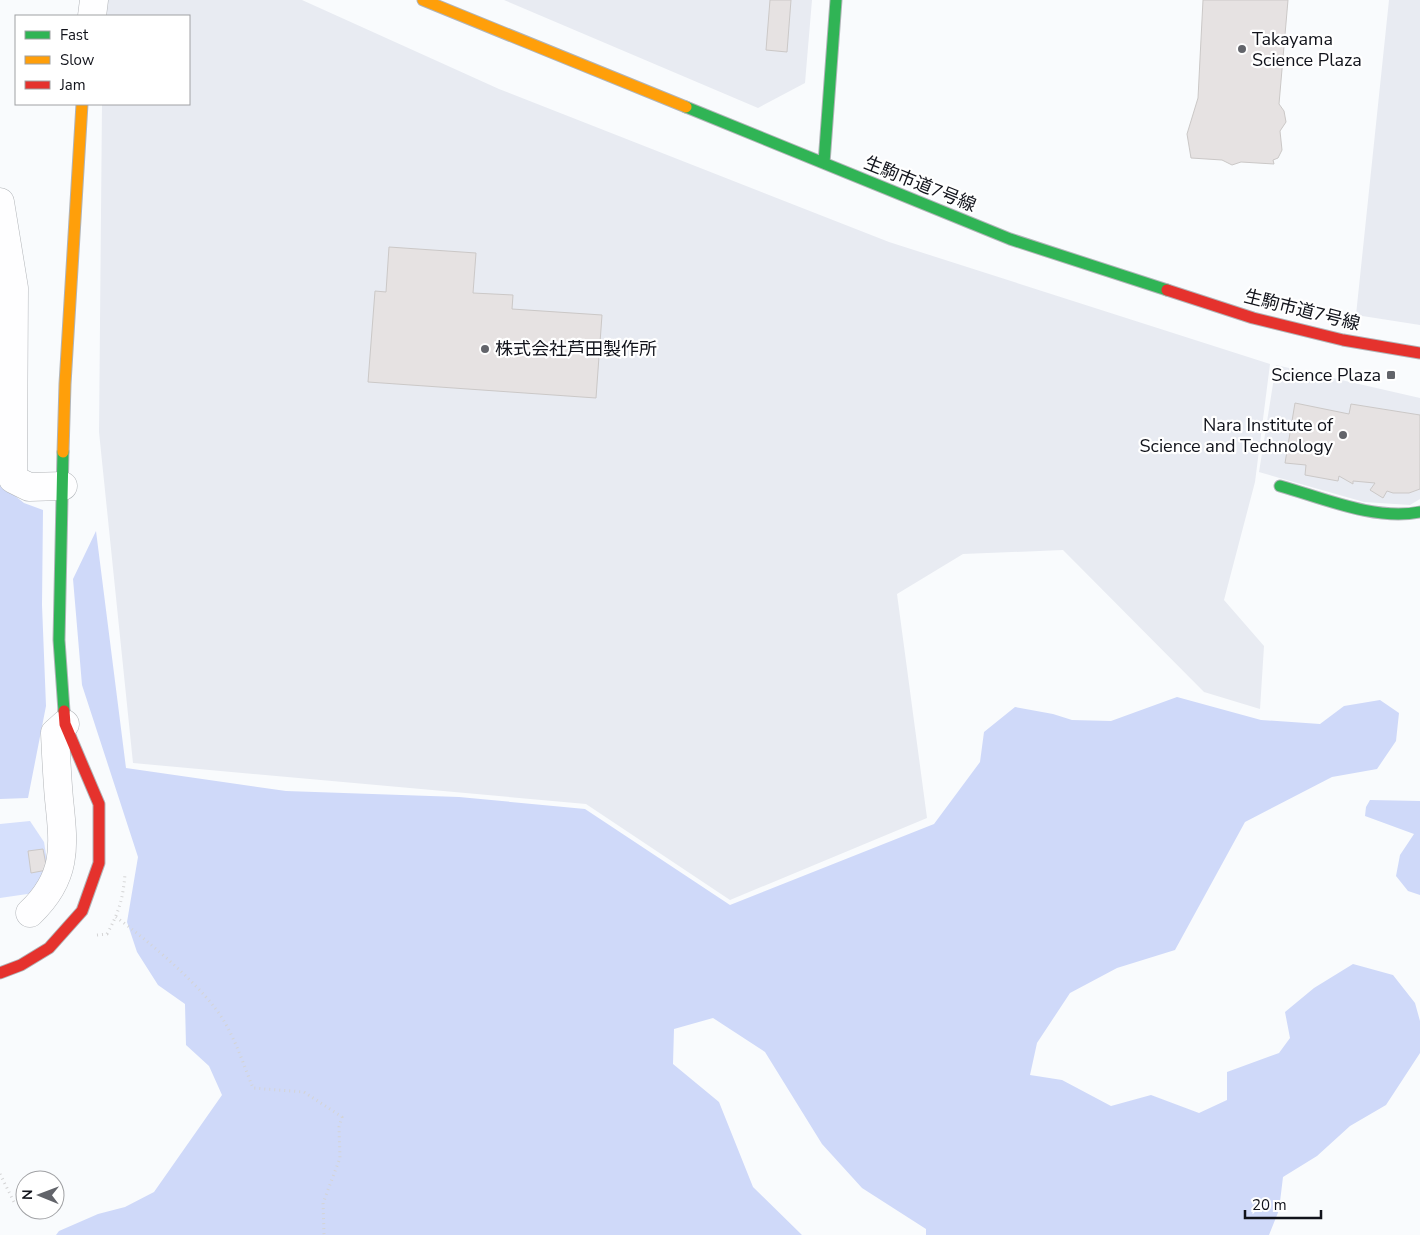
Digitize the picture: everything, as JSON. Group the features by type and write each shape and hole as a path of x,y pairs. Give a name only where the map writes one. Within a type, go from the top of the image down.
{"street":[{"path":"92,15 94,0"},
{"name":"生駒市道7号線","path":"423,0 1010,239 1253,318 1343,340 1420,353"},
{"path":"824,163 836,0"},
{"path":"0,974 21,965 49,948 82,911 100,863 99,804 65,724 59,640 65,384 82,105"},
{"path":"0,202 14,288 13,479 29,487 63,486"},
{"path":"1280,486 1379,512 1412,515 1420,512"},
{"path":"30,913 46,898 58,874 64,839 55,733 65,724"}],"path":[{"path":"116,917 151,946 216,1008 241,1056 253,1088 304,1092 342,1116 339,1127 340,1158 323,1204 324,1235"},
{"path":"0,1174 15,1204"}],"shaded area":[{"path":"103,0 302,0 499,89 889,242 1270,364 1255,482 1224,600 1264,646 1260,709 1204,692 1063,550 963,554 897,594 927,818 730,900 586,804 133,763 99,432 102,105 190,105 190,15 103,15"},
{"path":"504,0 812,0 805,83 758,108"},
{"path":"1389,0 1420,0 1420,325 1356,315"},
{"name":"Nara Institute of Science and Technology","path":"1276,365 1420,398 1420,499 1410,505 1364,502 1259,472"},
{"path":"0,484 24,503 43,510 42,605 46,706 28,798 0,799"},
{"path":"96,531 126,768 286,791 459,797 585,809 730,905 934,824 980,762 984,732 1015,707 1053,714 1072,720 1111,721 1177,697 1261,720 1320,724 1344,706 1380,700 1399,713 1396,741 1377,769 1332,777 1245,822 1175,950 1117,968 1070,993 1037,1043 1030,1075 1062,1080 1111,1106 1151,1095 1199,1113 1227,1100 1227,1072 1279,1053 1290,1038 1285,1012 1314,988 1353,964 1393,975 1415,1003 1420,1021 1420,1053 1386,1105 1350,1126 1317,1156 1283,1177 1279,1210 1269,1235 926,1235 926,1229 862,1188 822,1144 765,1052 713,1018 674,1029 673,1064 719,1102 753,1187 802,1235 56,1235 59,1231 98,1214 125,1207 154,1192 222,1095 209,1066 186,1045 185,1004 158,985 137,952 127,922 138,857 82,685 73,579"},
{"path":"1370,800 1420,801 1420,895 1408,891 1396,876 1400,855 1414,834 1365,816 1366,807"},
{"path":"30,821 44,842 49,873 41,892 0,898 0,824"}],"building":[{"path":"770,0 791,0 787,52 766,50"},
{"name":"Takayama Science Plaza","path":"1203,0 1288,0 1279,104 1284,111 1286,122 1280,131 1282,150 1278,158 1273,160 1274,164 1241,162 1232,165 1222,160 1191,158 1187,134 1198,98"},
{"name":"株式会社芦田製作所","path":"389,247 476,253 473,293 513,295 512,309 602,315 596,398 368,382 375,291 386,292"},
{"path":"1295,403 1349,414 1351,404 1420,415 1420,489 1409,493 1387,491 1383,498 1370,490 1375,483 1353,481 1353,484 1339,476 1338,481 1305,475 1306,465 1285,463"},
{"path":"43,849 47,870 31,873 28,851"}],"traffic: fast":[{"path":"824,163 836,0"},
{"path":"686,107 1010,239 1167,290"},
{"path":"63,452 59,640 64,711"},
{"path":"1280,486 1367,511 1403,514 1420,512"}],"traffic: slow":[{"path":"423,0 686,107"},
{"path":"63,452 65,384 82,105"}],"traffic: jam":[{"path":"1167,290 1253,318 1343,340 1420,353"},
{"path":"0,973 21,965 49,948 82,911 99,863 99,804 65,724 64,711"}],"place":[{"name":"Takayama Science Plaza","path":"1242,49"},
{"name":"株式会社芦田製作所","path":"485,349"},
{"name":"Science Plaza","path":"1391,375"},
{"name":"Nara Institute of Science and Technology","path":"1343,435"}]}
